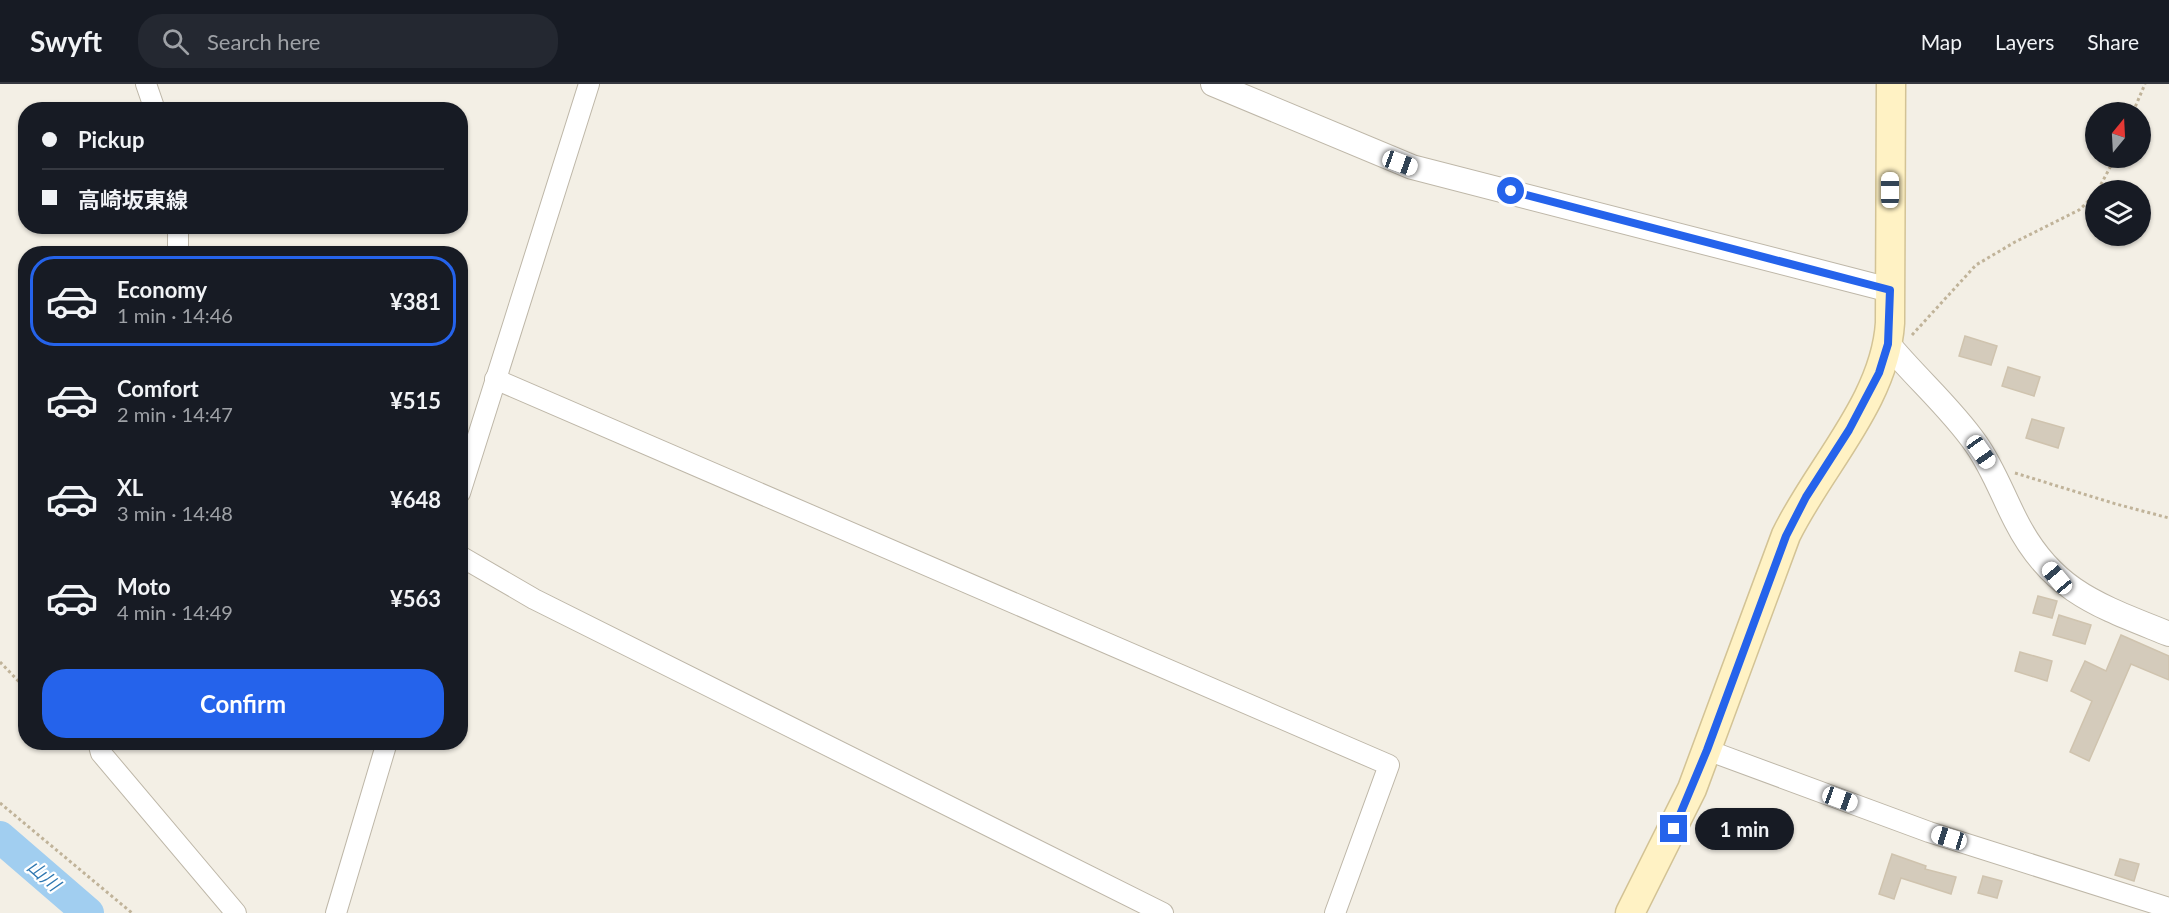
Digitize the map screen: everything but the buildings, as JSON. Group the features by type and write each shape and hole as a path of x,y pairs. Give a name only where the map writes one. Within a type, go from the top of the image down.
{"main road":[{"path":"1630,913 1674,829 1707,750 1786,536 1806,497 1869,394 1882,366 1888,344 1890,290 1891,84"}],"street":[{"path":"146,84 152,102"},
{"path":"468,467 532,271 589,84"},
{"path":"1213,84 1412,167 1890,290"},
{"path":"1888,344 1970,436 1992,468 2016,522 2035,552 2057,578 2092,603 2169,634"},
{"path":"495,379 1389,765 1335,913"},
{"path":"468,561 534,599 1163,913"},
{"path":"100,750 236,913"},
{"path":"336,913 385,750"},
{"path":"1707,750 1929,831 2169,908"}],"path":[{"path":"2137,102 2145,84"},
{"path":"1888,344 1901,343 1912,335 1976,265 2015,242 2079,210 2085,204"},
{"path":"1992,468 2169,518"},
{"path":"0,662 18,681"},
{"path":"0,803 132,913"}],"waterway":[{"name":"山川","path":"0,837 88,913"}],"route":[{"path":"1511,191 1890,290 1888,344 1879,373 1849,430 1806,497 1780,549 1707,750 1674,829"}]}
